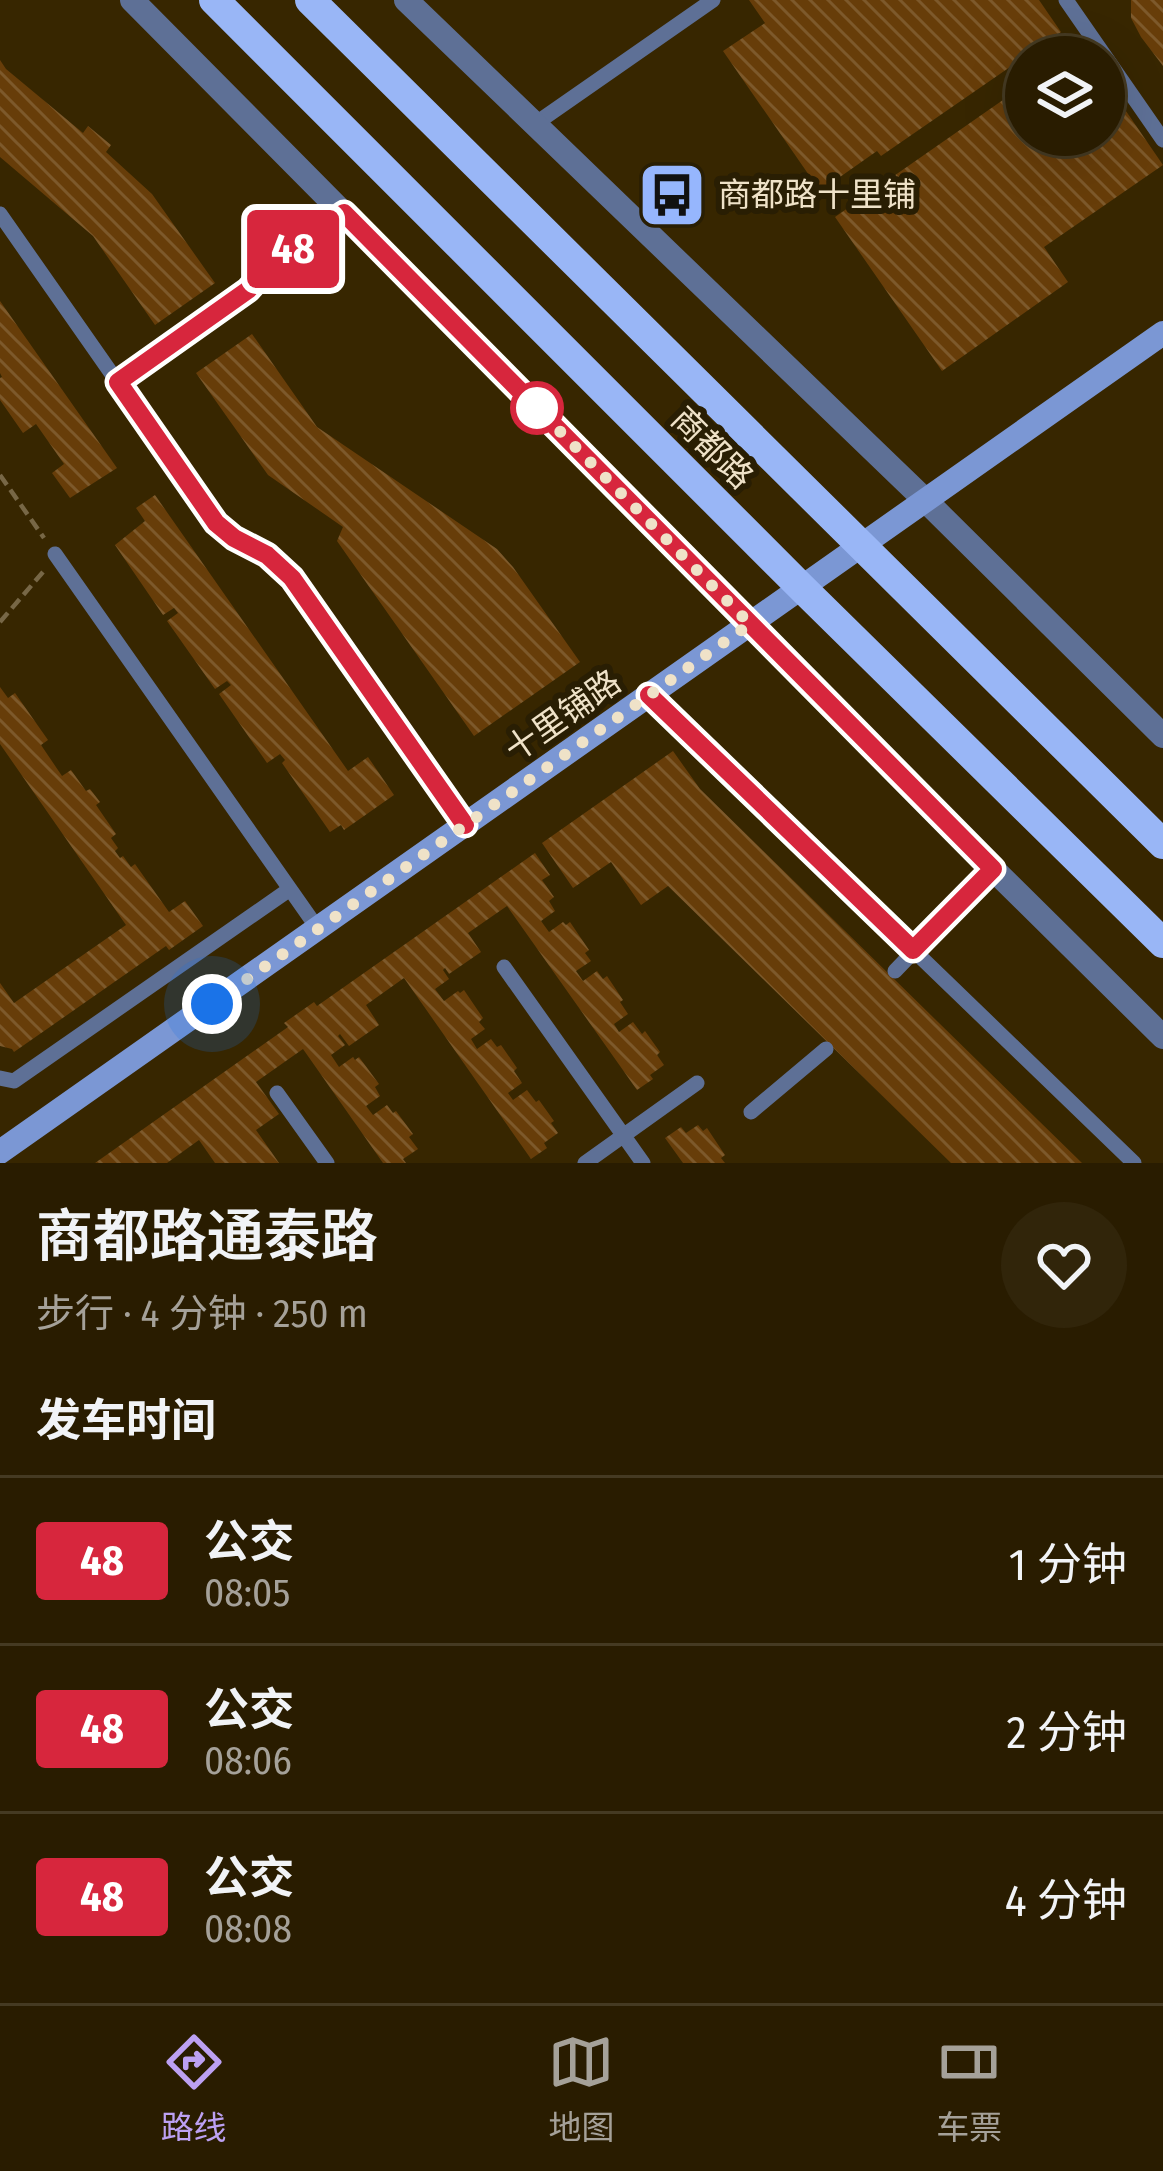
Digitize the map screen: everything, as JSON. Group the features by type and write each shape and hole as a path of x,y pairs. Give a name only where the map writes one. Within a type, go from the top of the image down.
{"main road":[{"name":"商都路","path":"214,0 1163,944"},
{"name":"商都路","path":"310,0 1163,844"}],"street":[{"path":"131,0 1163,1037"},
{"path":"413,2 1163,736"},
{"name":"十里铺路","path":"0,1152 1163,333"}],"lane":[{"path":"536,124 713,0"},
{"path":"1066,0 1163,140"},
{"path":"118,382 248,290 273,262 344,213"},
{"path":"0,214 216,523 267,555 292,578 465,825"},
{"path":"55,554 318,929"},
{"path":"649,695 1134,1163"},
{"path":"895,971 993,869"},
{"path":"0,1078 14,1081 290,890"},
{"path":"504,967 643,1163"},
{"path":"752,1112 826,1048"},
{"path":"585,1163 697,1083"},
{"path":"277,1093 327,1163"}],"path":[{"path":"0,475 55,554 0,622"}],"building":[{"path":"749,0 1039,0 1061,32 1005,36 1005,71 881,156 877,151 820,191 723,51 765,23"},
{"path":"1131,0 1163,0 1163,66 1131,18"},
{"path":"0,60 83,133 88,126 111,145 106,152 152,194 215,283 155,325 93,236 0,157"},
{"path":"1005,99 1005,156 1125,156 1125,110 1163,165 1044,247 1068,282 942,371 835,217"},
{"path":"0,301 117,468 70,498 52,473 64,464 36,424 23,433 0,400"},
{"path":"252,334 317,427 497,549 580,662 474,736 337,541 343,527 268,475 196,373"},
{"path":"155,495 348,771 368,757 394,795 344,830 341,825 330,832 280,754 267,763 219,694 231,685 227,681 215,689 167,621 178,613 174,608 163,615 115,545 145,521 136,508"},
{"path":"0,687 8,698 15,693 48,740 41,745 62,776 71,770 100,802 96,805 116,834 111,838 120,858 131,867 135,864 169,912 185,901 203,926 169,950 166,946 14,1052 0,1046 0,983 14,1003 126,925 0,744"},
{"path":"673,751 700,789 1082,1163 951,1163 668,886 641,905 611,862 573,888 542,843"},
{"path":"535,853 550,875 542,880 554,897 549,901 555,911 541,921 549,932 570,922 591,961 576,971 583,981 597,971 603,979 607,976 628,1014 614,1024 619,1032 633,1022 660,1052 657,1055 664,1065 650,1075 653,1079 637,1090 507,906 468,933 481,952 449,974 445,968 449,979 435,989 444,1001 464,990 483,1018 479,1022 485,1029 471,1039 477,1049 491,1039 497,1047 501,1045 522,1083 508,1093 513,1100 527,1090 554,1121 558,1133 531,1159 404,978 366,1005 379,1025 349,1046 340,1034 345,1045 331,1055 339,1067 359,1057 379,1084 375,1087 380,1096 366,1106 373,1115 387,1105 413,1134 409,1137 418,1149 403,1159 406,1163 383,1163 303,1049 256,1082 279,1114 256,1130 279,1163 215,1163 199,1140 167,1163 95,1163 288,1027 284,1023 314,1002 317,1006"},
{"path":"698,1125 703,1131 707,1128 725,1155 721,1158 725,1163 683,1163 665,1138 681,1127 686,1133"}],"bus line":[{"name":"48","path":"465,825 292,578 267,555 216,523 118,382 248,290 273,262 344,213 993,869 913,950 649,695"}],"place":[{"name":"商都路十里铺","path":"672,195"}],"route":[{"path":"212,1004 750,624 531,402 537,408"}]}
